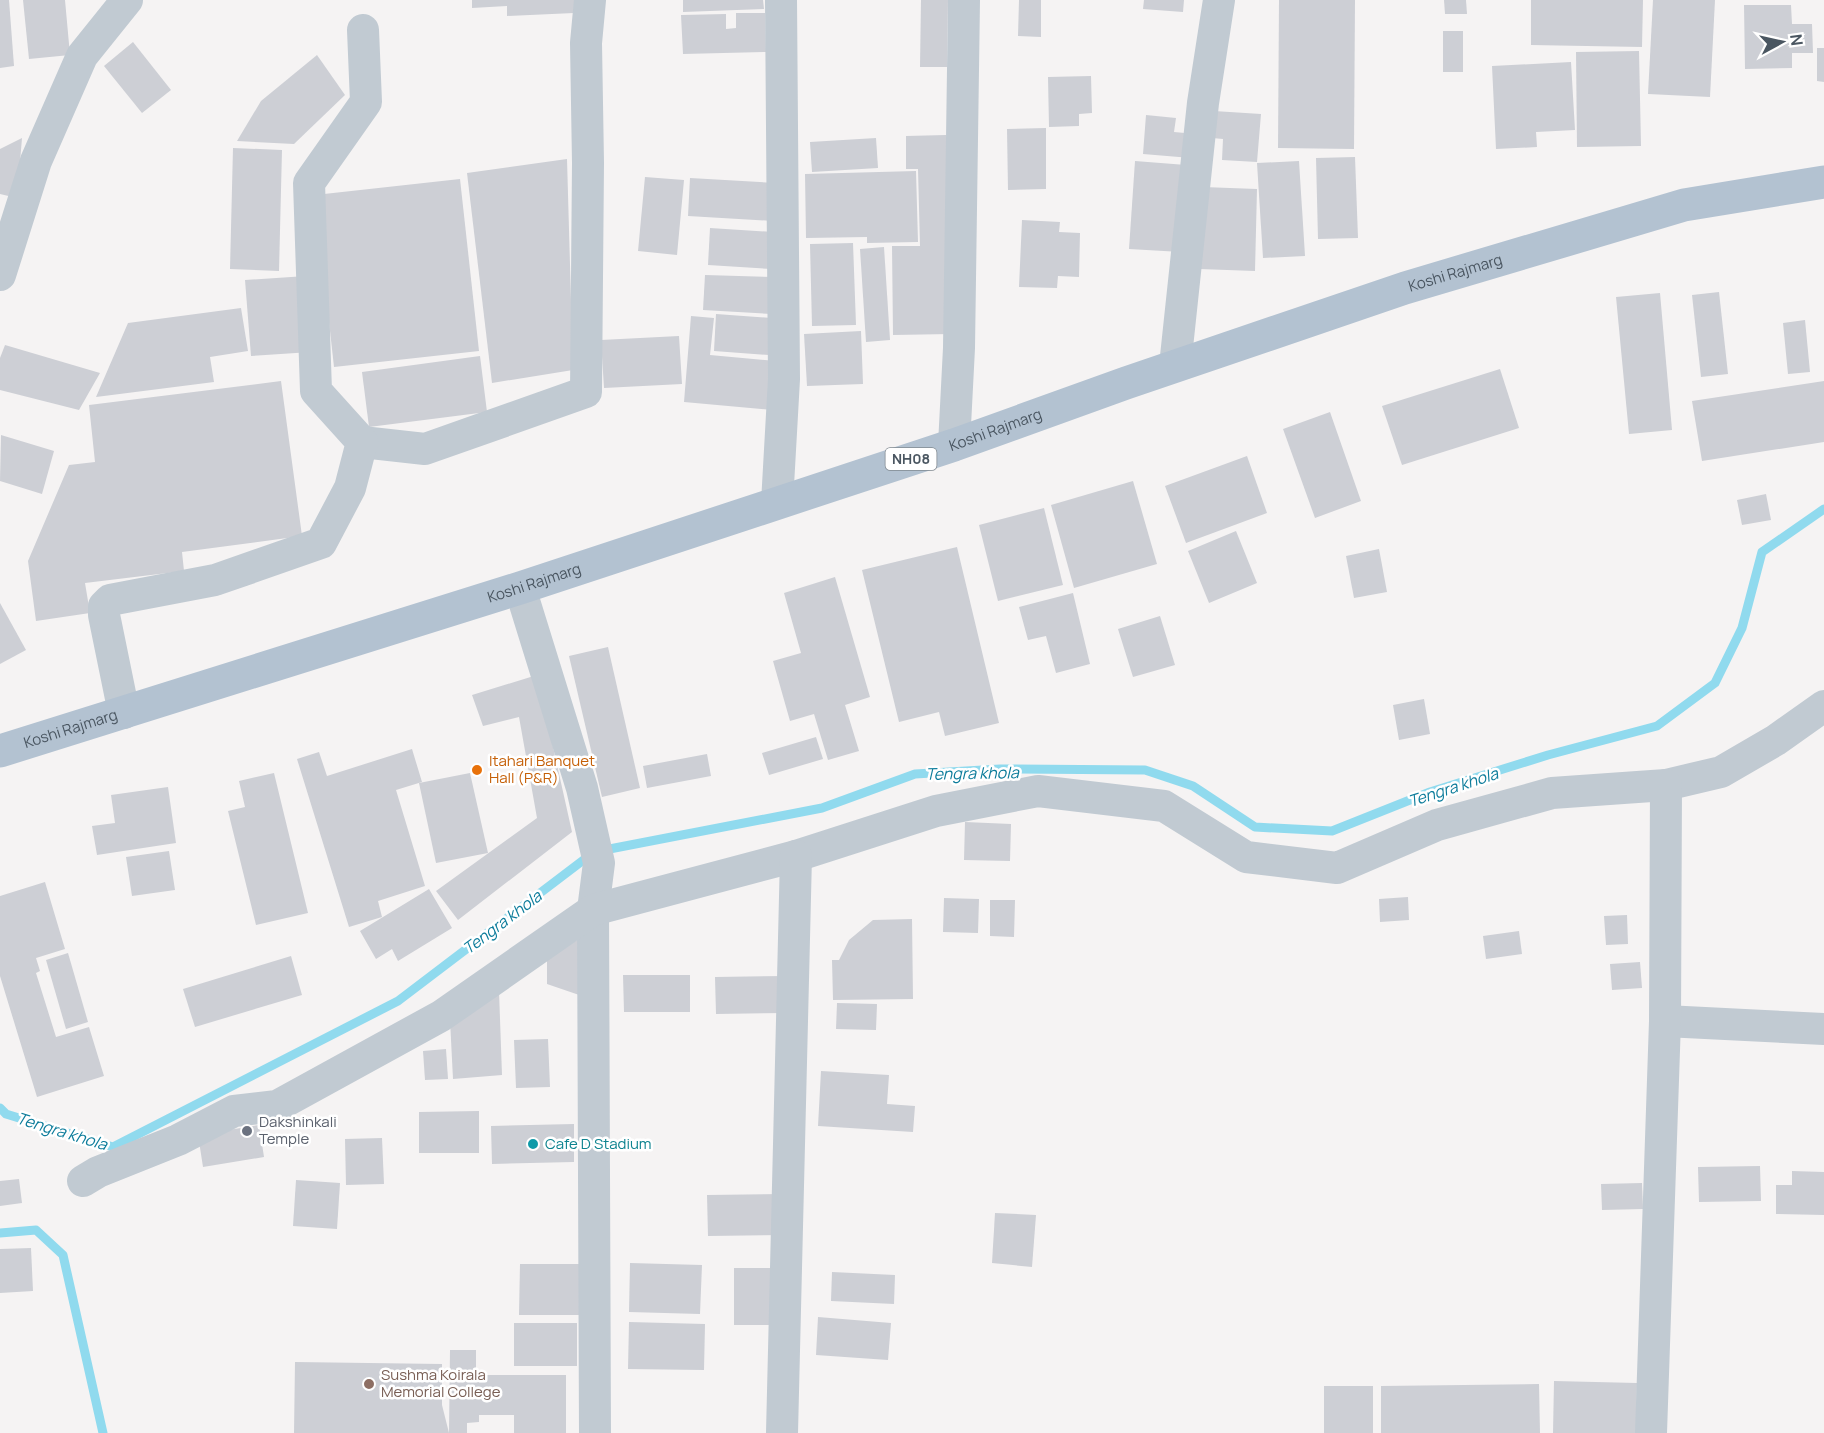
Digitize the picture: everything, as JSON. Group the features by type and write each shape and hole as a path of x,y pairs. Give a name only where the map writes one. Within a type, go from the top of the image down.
{"main road":[{"name":"Koshi Rajmarg","path":"0,751 520,588 954,445 1175,366 1406,288 1684,205 1824,182"}],"street":[{"path":"0,275 36,161 82,56 127,0"},
{"path":"363,30 366,102 309,183 316,391 362,442 425,449 586,392 588,163 586,43 590,0"},
{"path":"777,503 784,379 781,0"},
{"path":"954,445 959,348 964,0"},
{"path":"1175,366 1203,103 1219,0"},
{"path":"124,713 104,606 110,600 214,580 321,543 350,488 362,442"},
{"path":"520,588 582,788 598,863 593,910 595,1433"},
{"path":"83,1181 98,1172 178,1140 234,1111 277,1106 441,1016 593,910 796,856 936,811 1038,791 1164,806 1246,857 1337,868 1437,825 1552,793 1665,784 1721,772 1776,740 1824,706"},
{"path":"1651,1433 1665,1021 1665,784"},
{"path":"782,1433 796,856"},
{"path":"1665,1021 1824,1029"}],"building":[{"path":"0,0 9,0 14,66 0,68"},
{"path":"23,0 65,0 70,55 29,59"},
{"path":"472,0 574,0 574,13 507,16 507,6 472,8"},
{"path":"683,0 763,0 764,9 683,12"},
{"path":"921,0 948,0 947,67 920,67"},
{"path":"1019,0 1041,0 1041,37 1018,36"},
{"path":"1144,0 1184,0 1183,12 1143,9"},
{"path":"1279,0 1355,0 1354,149 1278,148"},
{"path":"1444,0 1466,0 1467,14 1445,14"},
{"path":"1531,0 1643,0 1642,47 1531,45"},
{"path":"1653,0 1715,0 1710,97 1648,94"},
{"path":"1744,5 1791,5 1792,24 1812,24 1813,53 1792,53 1792,68 1745,69"},
{"path":"736,13 765,13 766,52 683,54 681,15 726,14 726,29 736,28"},
{"path":"1443,31 1463,31 1463,72 1443,72"},
{"path":"133,42 171,90 142,113 104,66"},
{"path":"1817,48 1824,48 1824,82 1817,81"},
{"path":"1639,51 1641,146 1577,147 1576,52"},
{"path":"317,55 345,95 294,144 237,141 261,101"},
{"path":"1571,62 1575,130 1536,132 1537,147 1496,149 1492,66"},
{"path":"1091,76 1092,113 1079,114 1079,126 1049,127 1048,77"},
{"path":"1214,111 1261,114 1257,162 1222,160 1223,139 1212,138"},
{"path":"1146,115 1176,118 1174,132 1185,133 1191,158 1143,154"},
{"path":"1046,128 1046,189 1008,190 1007,129"},
{"path":"946,135 951,334 893,335 892,246 920,246 918,169 906,169 906,136"},
{"path":"22,138 17,198 0,194 0,149"},
{"path":"876,138 878,168 812,172 810,142"},
{"path":"233,148 282,150 279,271 230,269"},
{"path":"1355,157 1358,238 1318,239 1316,158"},
{"path":"567,159 573,370 492,383 467,173"},
{"path":"1135,161 1186,165 1181,252 1129,249"},
{"path":"1299,161 1305,256 1263,258 1257,163"},
{"path":"916,171 918,242 867,243 867,237 806,238 805,174"},
{"path":"645,177 684,180 677,255 638,251"},
{"path":"690,178 776,183 774,221 688,216"},
{"path":"460,179 479,351 334,367 315,195"},
{"path":"1203,187 1257,189 1255,271 1199,269"},
{"path":"1022,220 1060,222 1059,232 1080,233 1079,277 1058,276 1057,288 1019,287"},
{"path":"710,228 774,232 772,269 708,265"},
{"path":"853,243 856,325 812,326 810,244"},
{"path":"884,247 890,340 866,342 860,249"},
{"path":"705,275 774,277 772,314 703,310"},
{"path":"306,276 311,352 251,356 245,280"},
{"path":"1719,292 1728,374 1701,377 1692,295"},
{"path":"1660,293 1672,430 1629,434 1616,297"},
{"path":"241,308 248,351 210,357 214,382 96,397 128,323"},
{"path":"716,314 772,318 769,355 714,351"},
{"path":"691,316 714,318 710,355 776,361 772,410 684,402"},
{"path":"1805,320 1810,372 1788,374 1783,323"},
{"path":"861,331 863,384 807,386 804,334"},
{"path":"679,336 682,384 604,388 601,340"},
{"path":"5,345 100,373 79,410 0,390 0,358"},
{"path":"480,356 487,412 369,427 362,372"},
{"path":"1500,369 1519,428 1402,465 1382,406"},
{"path":"281,381 302,536 182,552 184,571 85,583 90,613 36,621 28,561 69,465 95,462 89,405"},
{"path":"1824,381 1824,442 1702,461 1692,401"},
{"path":"1330,412 1361,501 1315,518 1283,429"},
{"path":"1,435 54,451 42,494 0,481"},
{"path":"1247,456 1267,513 1186,543 1165,486"},
{"path":"1133,481 1157,564 1074,588 1051,505"},
{"path":"1766,494 1771,520 1742,525 1737,500"},
{"path":"1044,508 1063,585 998,601 979,525"},
{"path":"1236,531 1257,583 1209,603 1188,551"},
{"path":"957,547 999,723 945,736 939,712 899,722 862,570"},
{"path":"1379,549 1387,592 1354,598 1346,556"},
{"path":"835,577 870,697 845,705 859,751 828,760 814,714 790,721 773,661 801,653 784,593"},
{"path":"1073,593 1090,664 1056,673 1046,636 1028,640 1019,607"},
{"path":"0,603 26,650 0,664"},
{"path":"1160,616 1175,665 1133,677 1118,629"},
{"path":"608,647 640,788 602,797 569,656"},
{"path":"537,675 572,832 458,920 436,891 537,818 519,717 483,726 472,695"},
{"path":"1424,699 1430,734 1399,740 1393,705"},
{"path":"816,737 823,759 769,775 762,753"},
{"path":"412,749 422,782 396,790 425,886 378,901 382,917 349,927 297,759 319,752 327,776"},
{"path":"707,754 711,776 647,788 643,766"},
{"path":"274,773 308,913 256,925 228,811 245,807 239,781"},
{"path":"470,773 488,853 436,863 419,783"},
{"path":"168,787 176,843 97,855 92,826 115,823 111,795"},
{"path":"965,822 1011,824 1010,861 964,860"},
{"path":"169,851 175,890 132,896 126,857"},
{"path":"45,882 65,949 36,958 40,971 36,973 56,1037 89,1027 104,1076 37,1097 0,976 0,896"},
{"path":"429,889 452,928 398,961 392,949 376,959 360,931"},
{"path":"1408,897 1409,920 1380,922 1379,899"},
{"path":"944,898 979,899 978,933 943,932"},
{"path":"990,900 1015,900 1014,937 990,936"},
{"path":"1627,915 1628,944 1606,945 1604,916"},
{"path":"912,919 913,999 833,1000 832,960 839,960 849,940 873,920"},
{"path":"1519,931 1522,954 1486,959 1483,936"},
{"path":"585,935 585,997 547,984 547,959"},
{"path":"68,953 88,1022 66,1029 46,960"},
{"path":"291,956 302,995 195,1027 183,989"},
{"path":"1640,962 1642,988 1612,990 1610,964"},
{"path":"623,975 690,975 690,1012 624,1012"},
{"path":"786,976 786,1013 716,1014 715,977"},
{"path":"499,991 502,1075 453,1079 450,1020"},
{"path":"837,1003 877,1004 876,1030 836,1029"},
{"path":"548,1039 550,1087 516,1088 514,1040"},
{"path":"446,1049 448,1079 425,1080 423,1051"},
{"path":"821,1071 889,1075 887,1104 915,1106 913,1132 818,1126"},
{"path":"479,1111 479,1153 419,1153 419,1112"},
{"name":"Cafe D Stadium","path":"574,1124 574,1162 492,1164 491,1126"},
{"path":"259,1125 264,1157 203,1167 198,1135"},
{"path":"382,1138 384,1184 346,1185 345,1139"},
{"path":"1760,1166 1761,1201 1699,1202 1698,1167"},
{"path":"1792,1171 1824,1172 1824,1215 1776,1214 1776,1185 1792,1185"},
{"path":"19,1179 22,1203 0,1206 0,1181"},
{"path":"296,1180 340,1183 337,1229 293,1226"},
{"path":"1642,1183 1643,1209 1602,1210 1601,1184"},
{"path":"785,1194 786,1235 708,1236 707,1195"},
{"path":"995,1213 1036,1215 1032,1267 992,1263"},
{"path":"31,1248 33,1291 0,1293 0,1249"},
{"path":"630,1263 702,1265 700,1314 629,1312"},
{"path":"520,1264 588,1264 588,1315 519,1315"},
{"path":"734,1268 782,1268 782,1325 734,1325"},
{"path":"832,1272 895,1275 894,1304 831,1301"},
{"path":"818,1317 891,1323 888,1360 816,1355"},
{"path":"629,1322 705,1324 704,1370 628,1369"},
{"path":"514,1323 577,1323 577,1366 514,1366"},
{"path":"450,1350 476,1350 476,1375 566,1375 566,1433 514,1433 514,1415 479,1415 479,1422 467,1423 467,1433 449,1433"},
{"name":"Sushma Koirala Memorial College","path":"295,1362 442,1364 442,1405 449,1433 294,1433"},
{"path":"1554,1381 1637,1383 1636,1433 1553,1433"},
{"path":"1539,1384 1540,1433 1381,1433 1381,1386"},
{"path":"1324,1386 1373,1386 1373,1433 1324,1433"}],"waterway":[{"name":"Tengra khola","path":"0,1108 6,1114 113,1147 398,1001 594,852 822,808 915,774 1000,769 1145,770 1193,786 1255,827 1332,831 1430,792 1548,755 1657,726 1715,683 1742,628 1762,552 1824,509"},
{"path":"0,1233 36,1230 63,1255 103,1433"}],"place":[{"name":"Itahari Banquet Hall (P&R)","path":"477,770"},
{"name":"Dakshinkali Temple","path":"247,1131"},
{"name":"Cafe D Stadium","path":"533,1144"},
{"name":"Sushma Koirala Memorial College","path":"369,1384"}]}
